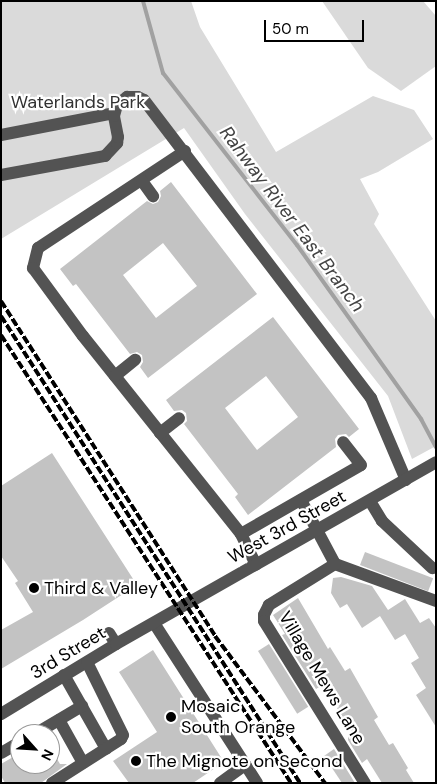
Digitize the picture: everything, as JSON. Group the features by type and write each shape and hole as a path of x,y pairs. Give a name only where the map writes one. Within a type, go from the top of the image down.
{"street":[{"path":"1,175 105,156 114,148 118,137 114,113 117,106 127,97 138,97 144,100 185,151 371,398 406,480"},
{"path":"1,135 114,113"},
{"path":"185,151 38,248 33,268 114,376 240,534 256,565"},
{"path":"142,181 153,196"},
{"path":"114,376 135,360"},
{"path":"160,433 179,418"},
{"path":"240,534 361,465 343,442"},
{"name":"West 3rd Street","path":"154,623 436,462"},
{"path":"301,500 335,564 436,601"},
{"path":"370,500 382,521 432,568"},
{"name":"Village Mews Lane","path":"335,564 269,605 264,615 264,621 365,783"},
{"path":"154,623 257,783"},
{"name":"3rd Street","path":"1,714 154,623"},
{"path":"109,633 116,644"},
{"path":"52,783 121,739 122,730 87,662"},
{"path":"64,675 106,749"},
{"path":"52,724 82,706"},
{"path":"59,720 83,763"},
{"path":"220,783 245,765"}],"green space":[{"name":"Waterlands Park","path":"1,1 191,1 200,27 276,152 373,96 414,110 433,139 378,172 360,179 379,214 374,224 436,321 436,446 412,459 388,396 245,214 184,128 1,239"},
{"path":"322,1 423,1 436,16 436,66 401,91 368,68"}],"building":[{"path":"171,182 257,294 148,378 140,367 143,362 142,355 137,352 130,354 76,284 73,286 60,269 147,201 153,204 158,202 161,196 160,191","holes":["163,243 197,286 156,318 123,275"]},
{"path":"273,317 359,429 349,437 346,434 338,435 335,439 336,447 248,515 235,497 238,494 184,424 187,421 186,413 182,410 174,411 166,400","holes":["266,376 298,417 257,450 225,408"]},
{"path":"52,453 137,585 1,669 1,630 33,612 15,583 18,581 1,556 1,486"},
{"path":"365,552 433,578 428,591 360,565"},
{"path":"341,577 372,586 388,610 405,599 420,623 429,618 436,628 436,727 416,695 426,688 411,663 419,658 405,634 395,640 380,616 362,628 347,604 340,608 331,593 333,578"},
{"path":"298,598 328,649 330,647 345,671 350,668 378,717 374,720 389,745 393,743 408,768 406,770 414,783 382,783 367,759 362,763 348,740 348,736 353,733 337,708 339,707 324,684 316,689 282,635 285,634 273,615"},
{"path":"269,644 308,707 297,714 258,651"},
{"name":"Mosaic South Orange","path":"153,650 224,762 193,783 129,783 113,761 157,732 119,672"},
{"path":"334,749 355,783 342,783 324,756"},
{"path":"10,759 10,774 53,774 41,783 5,783 1,776 1,764"},
{"path":"60,764 67,764 60,769"}],"waterway":[{"name":"Rahway River East Branch","path":"143,1 163,73 297,245 421,419 436,447"}],"railway":[{"path":"1,301 215,636 325,783"},
{"path":"1,316 300,783"},
{"path":"1,335 291,783"}],"place":[{"name":"Third & Valley","path":"34,588"},
{"name":"Mosaic South Orange","path":"171,717"},
{"name":"The Mignote on Second","path":"136,761"}]}
